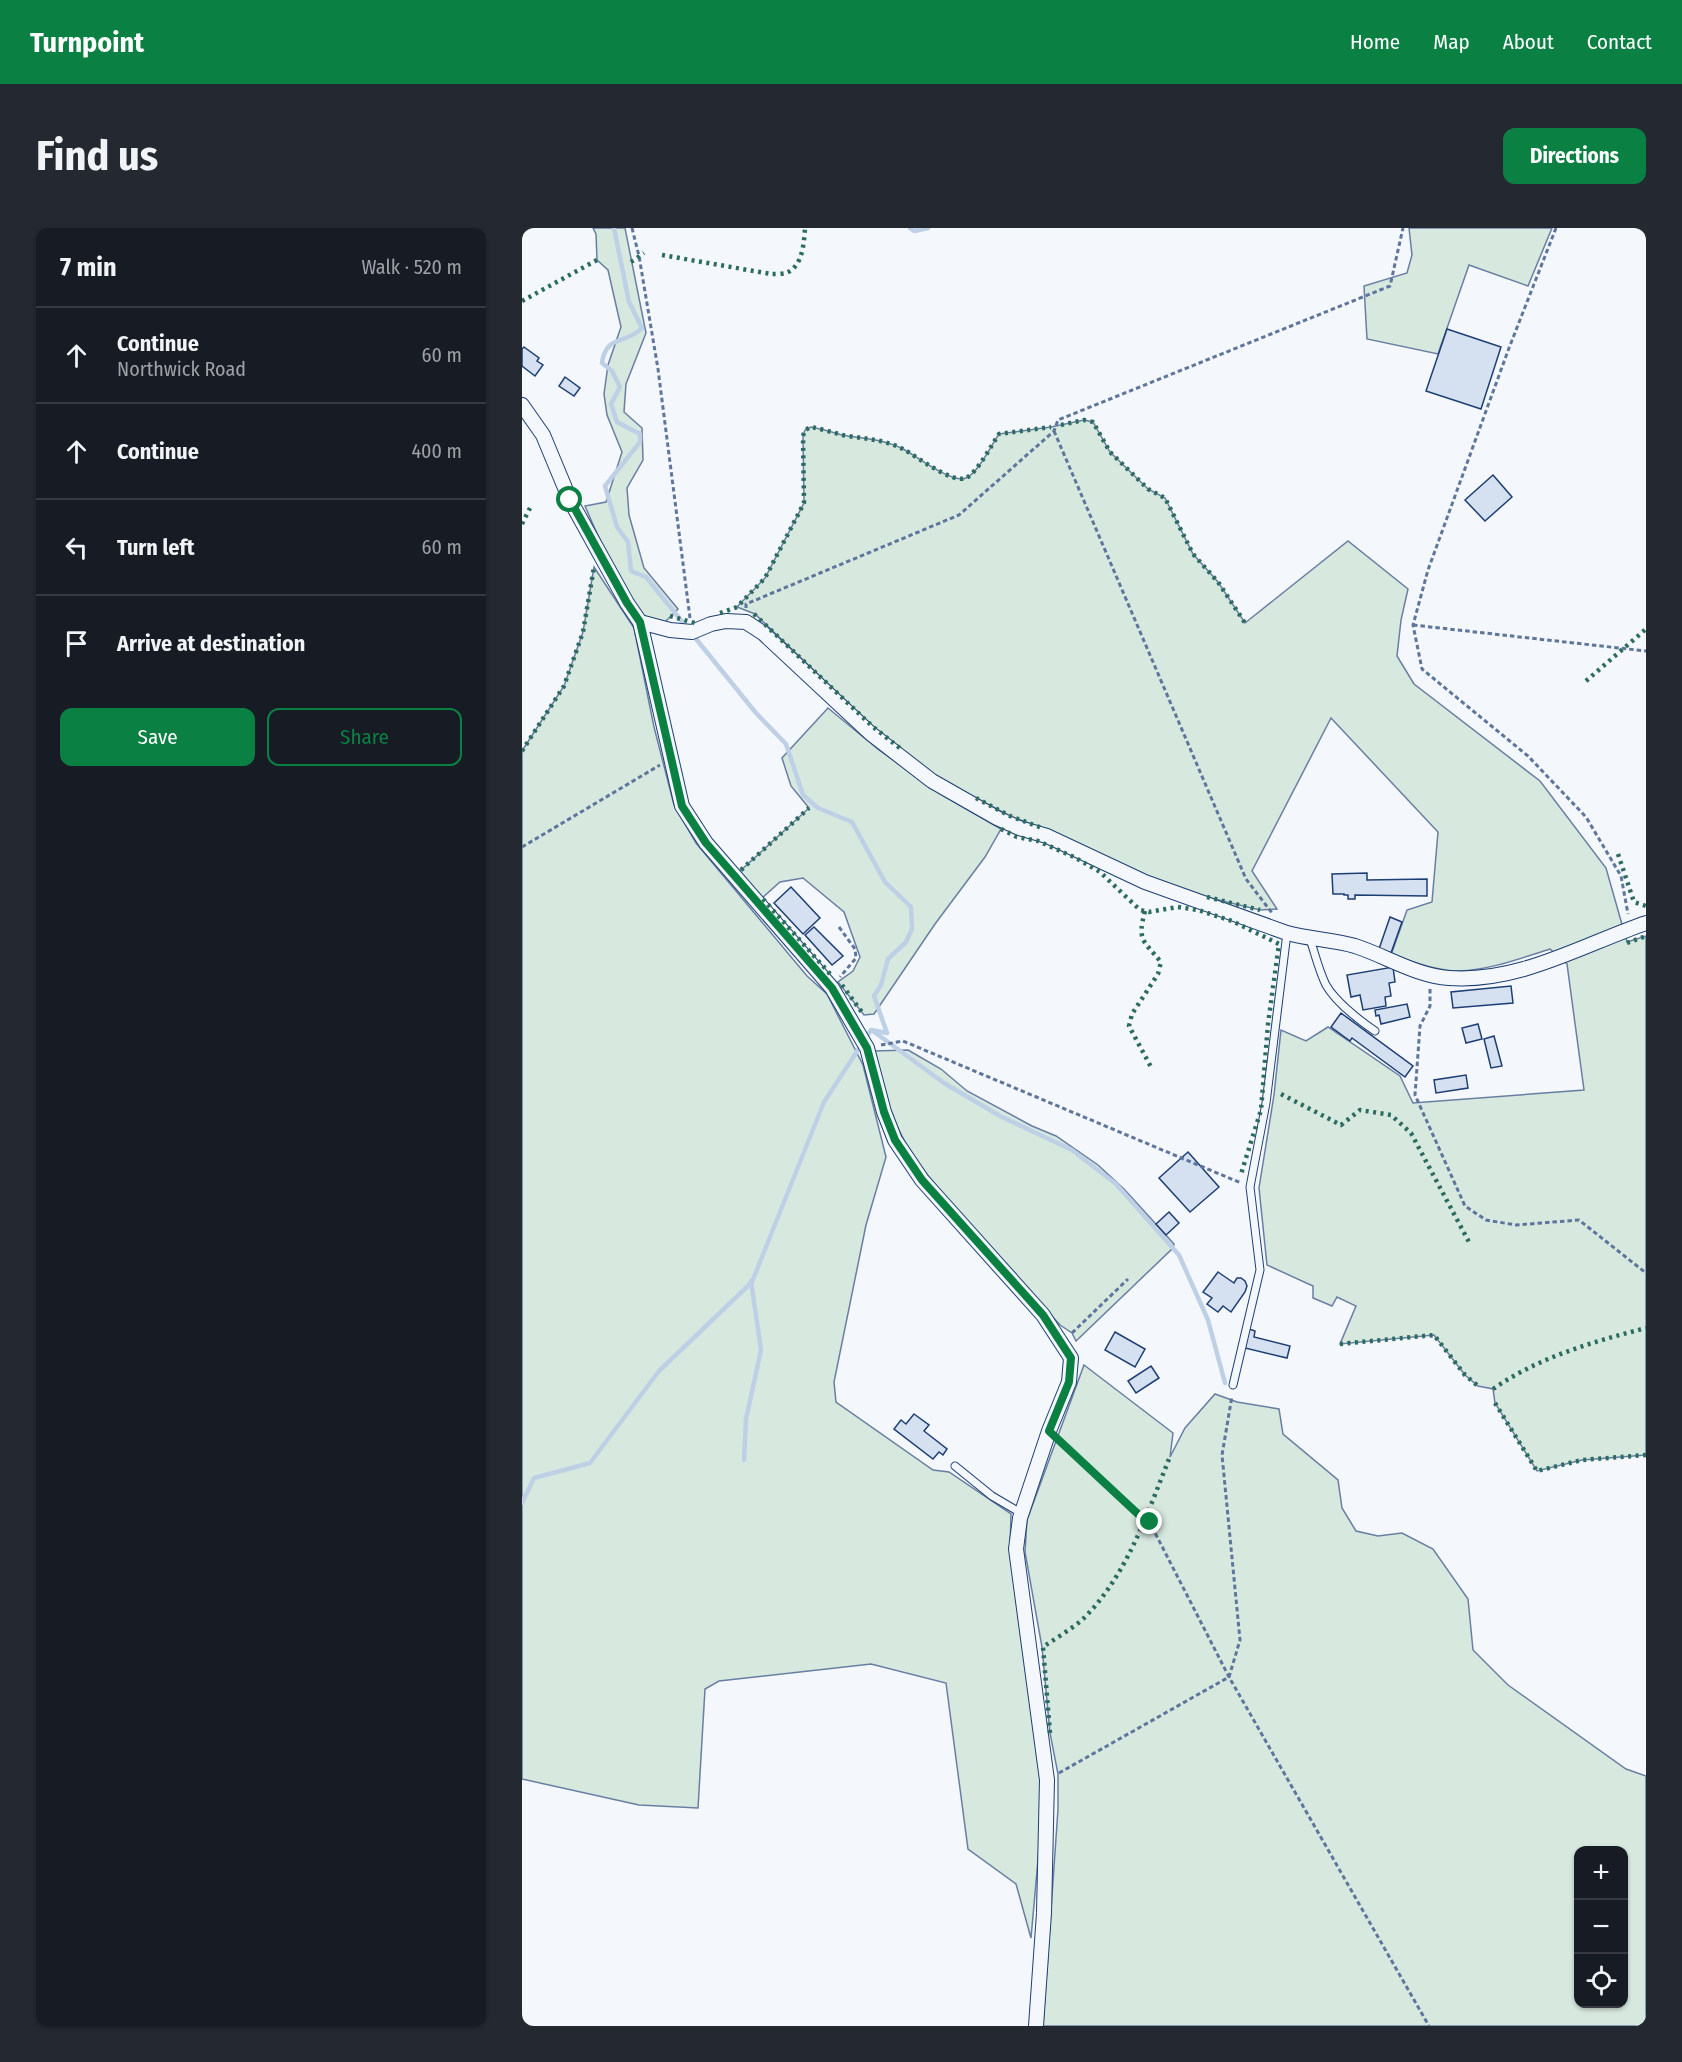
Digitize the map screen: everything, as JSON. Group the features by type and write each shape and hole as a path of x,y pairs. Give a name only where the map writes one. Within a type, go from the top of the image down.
{"street":[{"path":"522,405 543,435 570,500 627,603 640,622 682,806 706,843 832,988 867,1048 884,1112 895,1140 922,1180 1043,1315 1071,1358 1069,1382 1049,1431 1021,1513 1016,1549 1047,1780 1044,1913 1036,2026"},
{"path":"640,622 670,630 692,632 726,621 746,622 763,633 870,733 932,781 997,818 1019,828 1047,836 1145,882 1287,933 1352,945 1429,975 1477,978 1526,969 1646,923"}],"lane":[{"path":"1233,1385 1260,1270 1250,1187 1266,1103 1287,933"},
{"path":"1310,939 1329,989 1361,1022 1375,1031"},
{"path":"955,1466 992,1496 1021,1513"}],"path":[{"path":"632,228 639,256 658,369 692,632"},
{"path":"746,622 746,604 959,515 1054,431 1058,420 1390,286 1403,228"},
{"path":"1556,228 1509,348 1428,570 1413,625 1422,669 1528,756 1586,817 1621,876 1631,928"},
{"path":"1054,431 1246,879 1287,933"},
{"path":"1413,625 1646,651"},
{"path":"522,847 671,758"},
{"path":"832,988 856,958 855,949 839,927"},
{"path":"1429,975 1430,1006 1420,1026 1415,1095 1465,1206 1486,1220 1516,1225 1579,1220 1646,1273"},
{"path":"867,1048 903,1041 1250,1187"},
{"path":"1062,1342 1128,1279"},
{"path":"1047,1780 1229,1677 1239,1640 1222,1455 1233,1385"},
{"path":"1049,1431 1139,1515 1150,1522 1229,1677 1429,2026"}],"shaded area":[{"path":"593,228 625,228 646,333 626,384 624,412 642,428 643,460 627,488 629,515 644,568 678,609 664,623 646,617 630,598 612,566 585,506 606,502 622,452 607,415 604,394 608,365 621,327 608,270 597,260 596,234"},
{"path":"1409,228 1552,228 1528,286 1469,265 1438,354 1367,339 1364,286 1407,273 1412,255"},
{"path":"1084,420 1093,422 1110,452 1148,489 1165,498 1193,554 1218,582 1245,623 1348,541 1408,589 1401,620 1397,656 1414,684 1540,781 1606,868 1627,942 1646,936 1646,1455 1582,1460 1537,1471 1495,1403 1493,1389 1478,1386 1465,1375 1434,1335 1340,1344 1356,1306 1337,1297 1332,1306 1313,1298 1313,1286 1267,1265 1259,1188 1274,1095 1281,1030 1306,1041 1328,1027 1400,1076 1413,1103 1584,1090 1567,964 1550,949 1494,966 1459,971 1433,968 1391,955 1407,910 1432,902 1438,832 1331,718 1252,871 1277,909 1260,910 1206,897 1151,878 1042,828 1010,816 933,775 872,726 755,614 737,607 765,578 804,503 803,436 805,430 811,427 890,444 905,450 944,474 960,479 971,475 999,434"},
{"path":"594,567 634,628 654,727 674,805 696,843 807,976 827,994 863,1065 886,1157 866,1225 834,1382 836,1402 933,1470 949,1472 1011,1514 1010,1551 1041,1771 1039,1849 1031,1938 1016,1884 968,1849 946,1683 871,1664 719,1681 705,1689 698,1808 639,1805 522,1779 522,751 564,686 583,632"},
{"path":"828,708 879,750 944,796 1001,829 985,857 935,924 874,1014 864,1015 838,982 853,971 860,957 844,912 803,878 780,882 762,898 739,872 809,808 791,786 782,758"},
{"path":"908,1050 941,1069 967,1091 1032,1126 1056,1136 1098,1165 1124,1189 1174,1244 1173,1248 1076,1341 1072,1333 1060,1325 960,1215 913,1157 891,1115 874,1051"},
{"path":"1084,1365 1173,1433 1170,1457 1185,1428 1215,1394 1237,1402 1279,1409 1283,1434 1338,1480 1342,1508 1356,1531 1378,1536 1402,1533 1433,1549 1468,1599 1473,1650 1508,1685 1626,1769 1646,1776 1646,2026 1043,2026 1058,1809 1058,1774 1050,1733 1042,1647 1025,1552 1027,1520"}],"building":[{"path":"1447,329 1501,347 1481,409 1426,391"},
{"path":"524,347 539,358 537,361 543,365 535,376 522,366"},
{"path":"565,377 580,388 574,396 559,386"},
{"path":"1493,475 1512,497 1485,521 1465,500"},
{"path":"1367,873 1367,880 1427,879 1427,896 1355,895 1355,899 1348,899 1348,895 1333,894 1332,874"},
{"path":"791,887 820,918 803,934 774,903"},
{"path":"1390,917 1402,922 1391,953 1379,949"},
{"path":"814,927 843,956 832,965 805,935"},
{"path":"1393,967 1395,982 1389,983 1391,996 1385,997 1386,1006 1363,1010 1360,995 1351,997 1347,975"},
{"path":"1511,986 1513,1003 1453,1008 1451,992"},
{"path":"1407,1004 1410,1017 1381,1024 1379,1015 1376,1016 1375,1010"},
{"path":"1341,1013 1413,1066 1405,1077 1352,1038 1350,1041 1331,1027"},
{"path":"1478,1024 1482,1039 1466,1043 1462,1028"},
{"path":"1494,1036 1502,1066 1491,1068 1484,1039"},
{"path":"1466,1075 1468,1088 1436,1093 1434,1080"},
{"path":"1188,1152 1219,1187 1190,1212 1159,1178"},
{"path":"1169,1212 1179,1223 1166,1235 1156,1224"},
{"path":"1218,1272 1234,1283 1237,1278 1241,1278 1247,1286 1231,1312 1223,1306 1218,1312 1207,1304 1212,1298 1203,1292"},
{"path":"1249,1329 1255,1331 1254,1337 1290,1346 1287,1358 1245,1348"},
{"path":"1115,1332 1145,1349 1135,1367 1105,1350"},
{"path":"1151,1366 1159,1378 1136,1393 1128,1381"},
{"path":"914,1414 929,1425 924,1431 947,1449 943,1455 939,1452 933,1459 894,1429 901,1420 906,1424"}],"waterway":[{"path":"522,1503 534,1478 590,1463 659,1371 752,1282 824,1102 871,1030 887,1033 874,996 881,985 888,959 906,942 912,929 911,907 885,882 852,822 818,808 803,795 786,744 756,713 646,577 631,571 628,542 617,527 605,486 640,442 640,434 617,422 611,404 620,387 612,371 602,363 604,354 612,344 630,337 642,328 629,302 614,228"},
{"path":"910,228 914,231 928,228"},
{"path":"873,1031 944,1083 1000,1116 1072,1150 1116,1184 1179,1255 1208,1320 1225,1383"},
{"path":"744,1460 746,1419 761,1350 751,1281"}],"hedge":[{"path":"662,255 771,274 784,273 792,270 799,260 805,228"},
{"path":"631,262 644,253"},
{"path":"522,301 597,260"},
{"path":"1061,425 1084,420 1093,422 1110,452 1148,489 1165,498 1193,554 1218,582 1245,623"},
{"path":"720,613 737,607 765,578 804,503 803,436 805,430 811,427 890,444 905,450 944,474 960,479 966,478 975,470 999,434 1051,427"},
{"path":"522,524 531,506"},
{"path":"522,751 564,686 583,632 594,567"},
{"path":"754,614 872,726 901,749"},
{"path":"670,616 695,623"},
{"path":"1586,681 1646,629"},
{"path":"976,798 1010,816 1042,828"},
{"path":"741,870 809,808"},
{"path":"1001,829 1017,837 1038,841 1100,872 1140,910 1149,912 1178,907 1198,910 1232,921 1279,944 1268,1024 1261,1110 1241,1174"},
{"path":"1618,854 1634,902 1646,906"},
{"path":"1207,897 1260,910"},
{"path":"763,899 831,975"},
{"path":"1145,911 1143,940 1161,962 1158,974 1132,1014 1129,1026 1151,1067"},
{"path":"1627,943 1646,936"},
{"path":"842,985 864,1015"},
{"path":"1281,1094 1341,1125 1360,1110 1391,1115 1411,1133 1470,1244"},
{"path":"1493,1389 1547,1359 1646,1328"},
{"path":"1340,1344 1434,1335 1465,1375 1478,1386"},
{"path":"1495,1403 1537,1471 1582,1460 1646,1455"},
{"path":"1050,1733 1043,1647 1084,1618 1112,1583 1144,1522 1169,1459"}],"route":[{"path":"570,500 627,603 640,622 682,806 706,843 832,988 867,1048 884,1112 895,1140 922,1180 1043,1315 1062,1342 1071,1358 1069,1382 1049,1431 1139,1515 1150,1522"}]}
